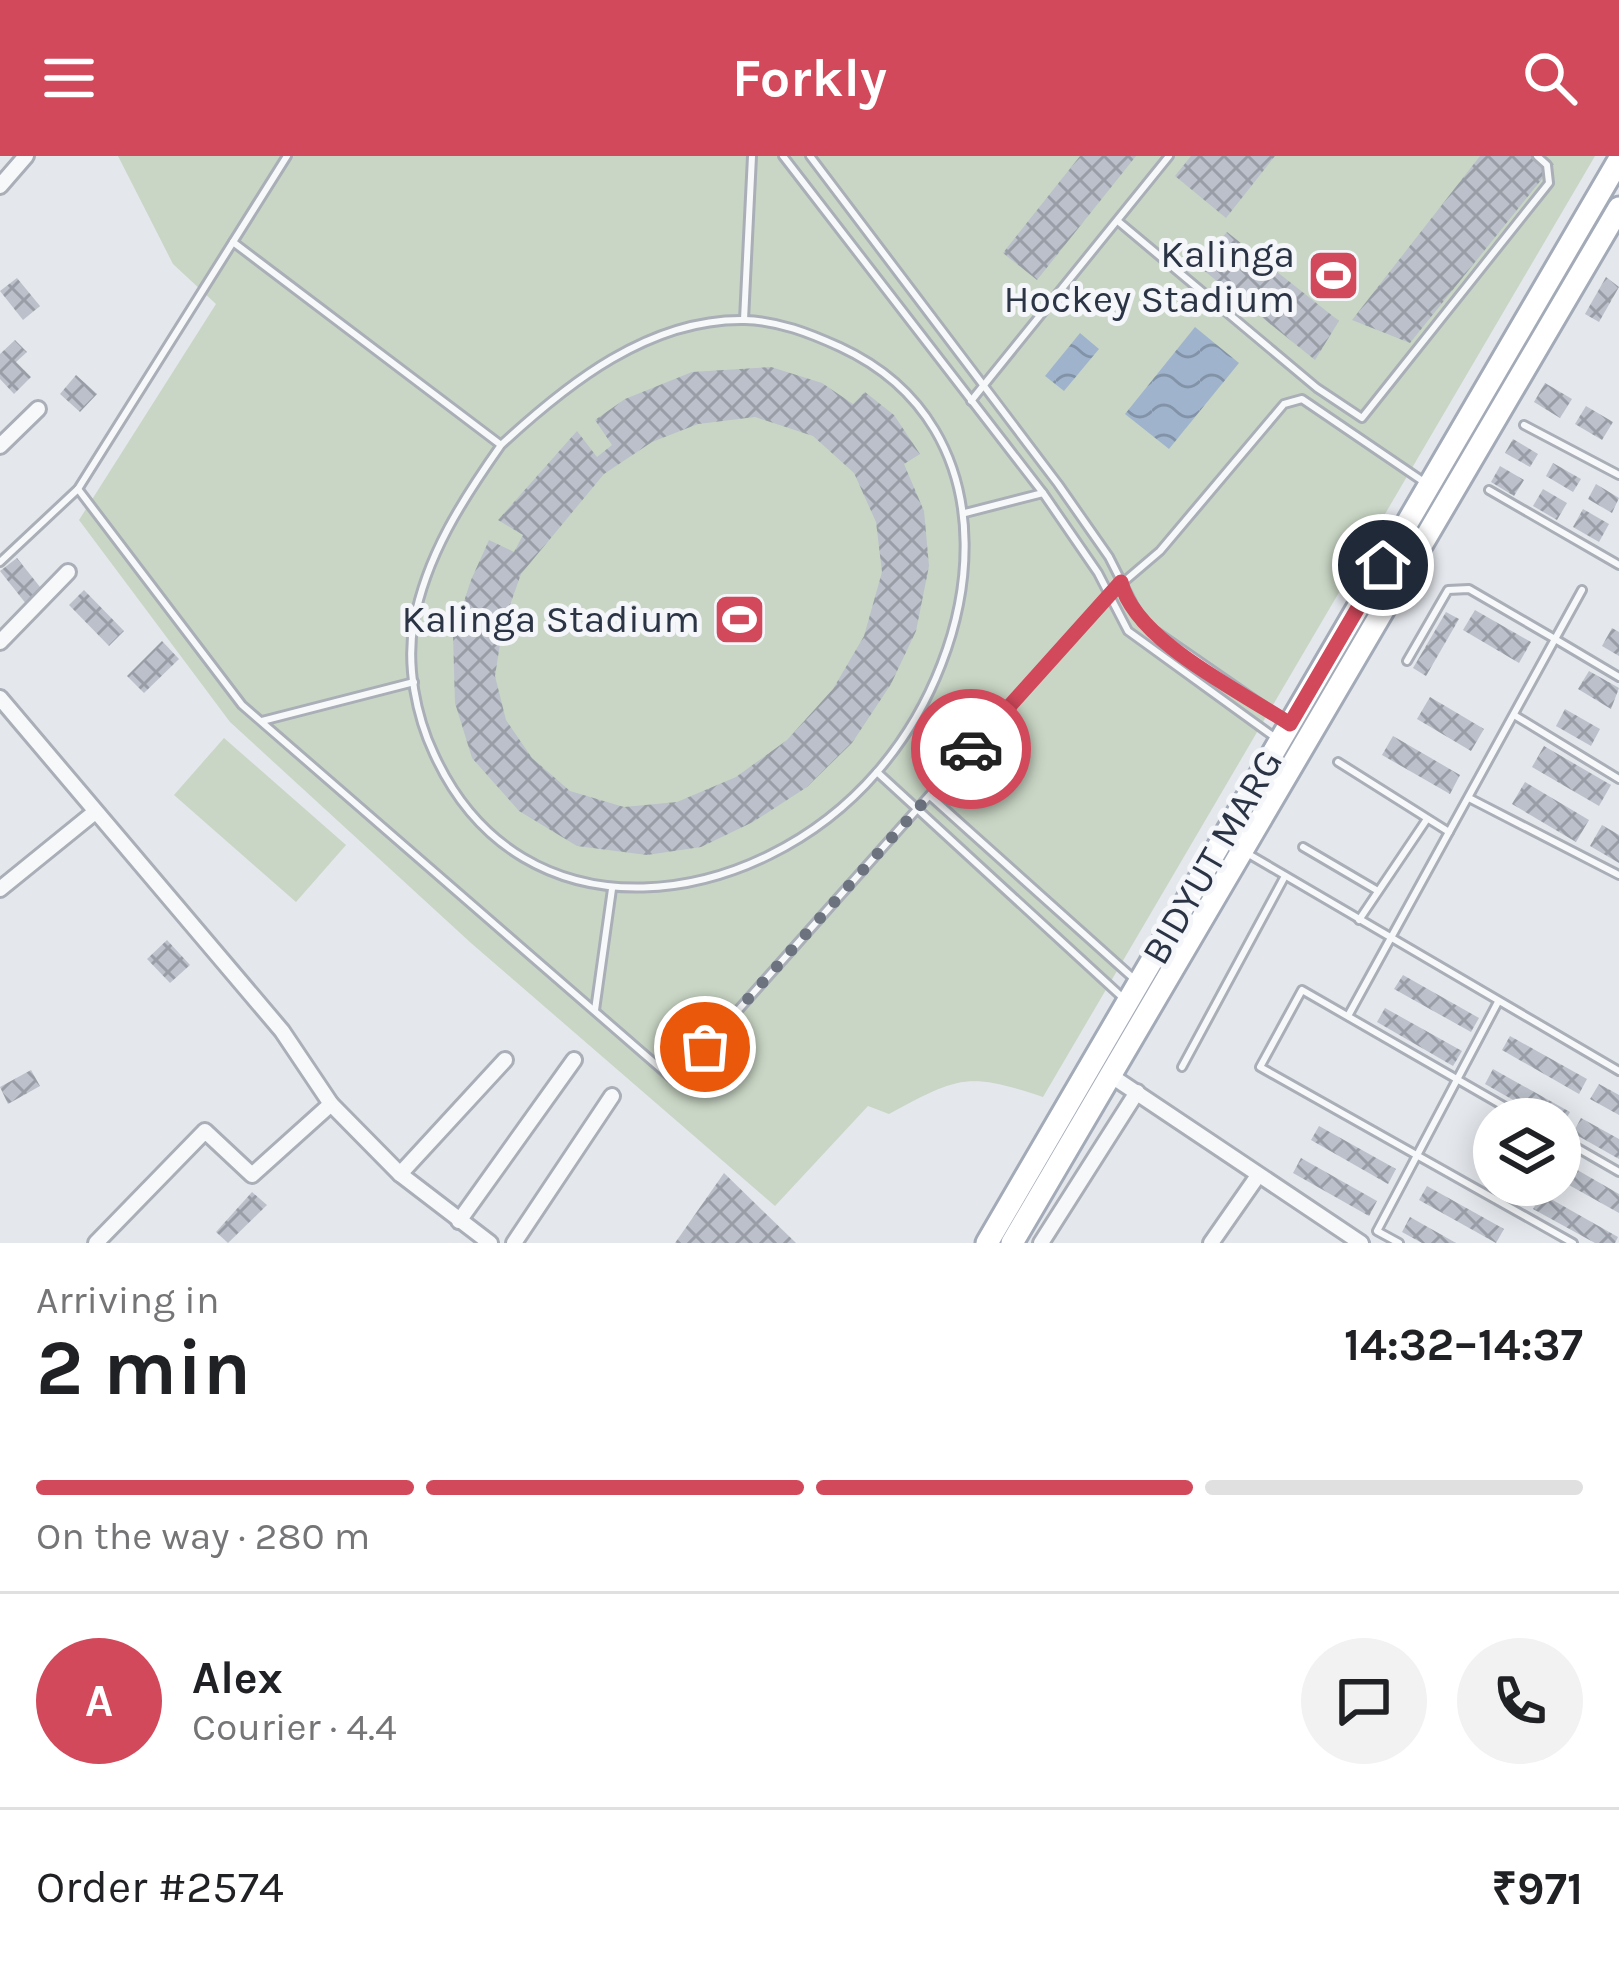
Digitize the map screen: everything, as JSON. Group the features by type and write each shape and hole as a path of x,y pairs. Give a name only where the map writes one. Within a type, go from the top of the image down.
{"main road":[{"name":"BIDYUT MARG","path":"987,1243 1619,160"},
{"name":"BIDYUT MARG","path":"1012,1243 1619,208"}],"street":[{"path":"0,186 26,156"},
{"path":"0,446 38,410"},
{"path":"0,642 68,572"},
{"path":"0,698 282,1031 331,1104 400,1174 490,1243"},
{"path":"0,890 95,812"},
{"path":"400,1174 505,1060"},
{"path":"459,1221 574,1060"},
{"path":"1110,1075 1361,1243"},
{"path":"1041,1243 1137,1092"},
{"path":"514,1243 612,1096"},
{"path":"96,1243 206,1131 252,1175 331,1104"},
{"path":"1211,1243 1257,1177"}],"lane":[{"path":"0,562 78,489 286,156"},
{"path":"743,320 752,156"},
{"path":"783,156 1043,493 1098,573 1106,597 1128,632 1285,732"},
{"path":"810,156 986,386 1121,582 1129,605 1156,635 1285,732"},
{"path":"971,400 1169,156"},
{"path":"1119,222 1317,388 1362,418 1549,184 1547,165 1537,156"},
{"path":"232,242 501,445"},
{"path":"743,320 799,328 863,358 915,399 941,442 965,513 967,568 952,633 928,693 877,772 800,841 748,868 686,887 612,889 562,876 482,826 448,786 423,730 414,682 413,625 427,574 458,506 501,445 598,365 647,342 743,320"},
{"path":"78,489 242,705 675,1081 1106,597 1160,551 1284,404 1302,399 1430,486"},
{"path":"1524,424 1619,475"},
{"path":"1489,490 1619,565"},
{"path":"965,513 1043,493"},
{"path":"1407,661 1448,590 1459,587 1619,676"},
{"path":"1348,1016 1582,590"},
{"path":"262,721 414,682"},
{"path":"1514,715 1619,779"},
{"path":"1338,762 1449,832"},
{"path":"877,772 1133,992"},
{"path":"930,796 1133,992"},
{"path":"1469,797 1619,875"},
{"path":"1359,920 1428,818"},
{"path":"1303,847 1378,891"},
{"path":"1242,850 1619,1071"},
{"path":"1182,1067 1286,876"},
{"path":"595,1012 612,889"},
{"path":"1489,1098 1302,990 1260,1067 1573,1243"},
{"path":"1400,1243 1377,1231 1413,1155 1498,1002"},
{"path":"1581,1150 1619,1172"}],"green space":[{"name":"Kalinga Stadium","path":"118,156 1595,156 1043,1097 980,1081 949,1085 889,1114 868,1106 775,1206 471,943 230,722 79,520 216,304 173,264"},
{"path":"224,738 346,845 296,902 174,795"}],"water":[{"path":"1195,327 1239,363 1169,449 1125,414"},
{"path":"1080,333 1099,349 1064,391 1045,376"}],"building":[{"path":"1080,156 1136,156 1037,280 1003,253"},
{"path":"1191,156 1275,156 1226,218 1175,176"},
{"path":"1480,156 1530,156 1554,164 1410,343 1352,320"},
{"path":"1227,232 1339,321 1315,360 1197,265"},
{"path":"1606,277 1619,287 1599,322 1585,314"},
{"path":"17,278 40,306 23,320 0,291"},
{"path":"15,340 27,352 16,362 31,377 14,394 0,379 0,354"},
{"path":"771,367 822,383 853,404 865,392 894,415 920,454 904,464 924,511 929,566 916,631 891,684 852,743 807,787 753,822 701,847 647,855 577,846 519,811 472,758 455,703 453,635 489,540 514,552 523,535 498,520 577,431 597,457 612,445 595,420 625,399 692,372","holes":["755,417 813,436 854,473 876,522 882,572 864,636 833,689 787,740 736,777 677,802 624,807 570,791 532,758 506,720 495,676 503,625 521,574 604,474 652,442 698,424"]},
{"path":"76,375 97,394 80,412 60,394"},
{"path":"1545,383 1572,399 1560,418 1534,402"},
{"path":"1586,406 1613,422 1602,440 1575,424"},
{"path":"1513,439 1538,454 1530,467 1505,453"},
{"path":"1553,463 1581,479 1573,492 1546,476"},
{"path":"1500,466 1524,480 1514,496 1491,482"},
{"path":"1596,484 1619,498 1612,513 1588,499"},
{"path":"1543,489 1567,503 1557,520 1533,506"},
{"path":"1583,509 1609,524 1599,542 1573,527"},
{"path":"17,558 44,592 27,605 0,571"},
{"path":"84,590 124,631 109,646 69,605"},
{"path":"1475,610 1531,642 1519,663 1463,630"},
{"path":"1446,612 1459,619 1426,676 1413,668"},
{"path":"1612,628 1619,632 1619,656 1602,646"},
{"path":"162,641 179,659 144,693 127,676"},
{"path":"1589,671 1619,688 1611,709 1578,689"},
{"path":"1430,697 1484,729 1471,751 1417,719"},
{"path":"1565,709 1600,729 1591,746 1556,726"},
{"path":"1393,736 1460,775 1450,794 1382,755"},
{"path":"1544,746 1611,785 1599,806 1532,767"},
{"path":"1525,782 1589,820 1576,842 1512,804"},
{"path":"1602,825 1619,835 1619,863 1590,846"},
{"path":"167,940 190,965 170,983 147,959"},
{"path":"1403,975 1479,1018 1471,1032 1394,989"},
{"path":"1385,1008 1462,1051 1453,1066 1377,1022"},
{"path":"1510,1036 1587,1079 1579,1094 1502,1050"},
{"path":"1493,1069 1545,1098 1510,1098 1485,1084"},
{"path":"31,1070 40,1086 8,1104 0,1087"},
{"path":"1599,1084 1619,1095 1619,1115 1590,1099"},
{"path":"1581,1118 1619,1139 1619,1159 1581,1138"},
{"path":"1319,1126 1396,1169 1388,1184 1311,1140"},
{"path":"1301,1158 1377,1201 1369,1216 1293,1173"},
{"path":"1581,1172 1619,1194 1619,1213 1581,1192"},
{"path":"724,1173 796,1243 675,1243"},
{"path":"1427,1186 1504,1229 1496,1243 1419,1200"},
{"path":"252,1192 267,1205 228,1243 216,1232"},
{"path":"1563,1206 1618,1237 1615,1243 1595,1243 1533,1209"},
{"path":"1410,1217 1456,1243 1422,1243 1402,1232"}],"way so far":[{"path":"705,1047 971,749"}],"place":[{"name":"Kalinga Hockey Stadium","path":"1334,276"},
{"name":"Kalinga Stadium","path":"739,619"}],"route":[{"path":"971,749 1121,582 1129,605 1156,635 1290,724 1383,565"}]}
